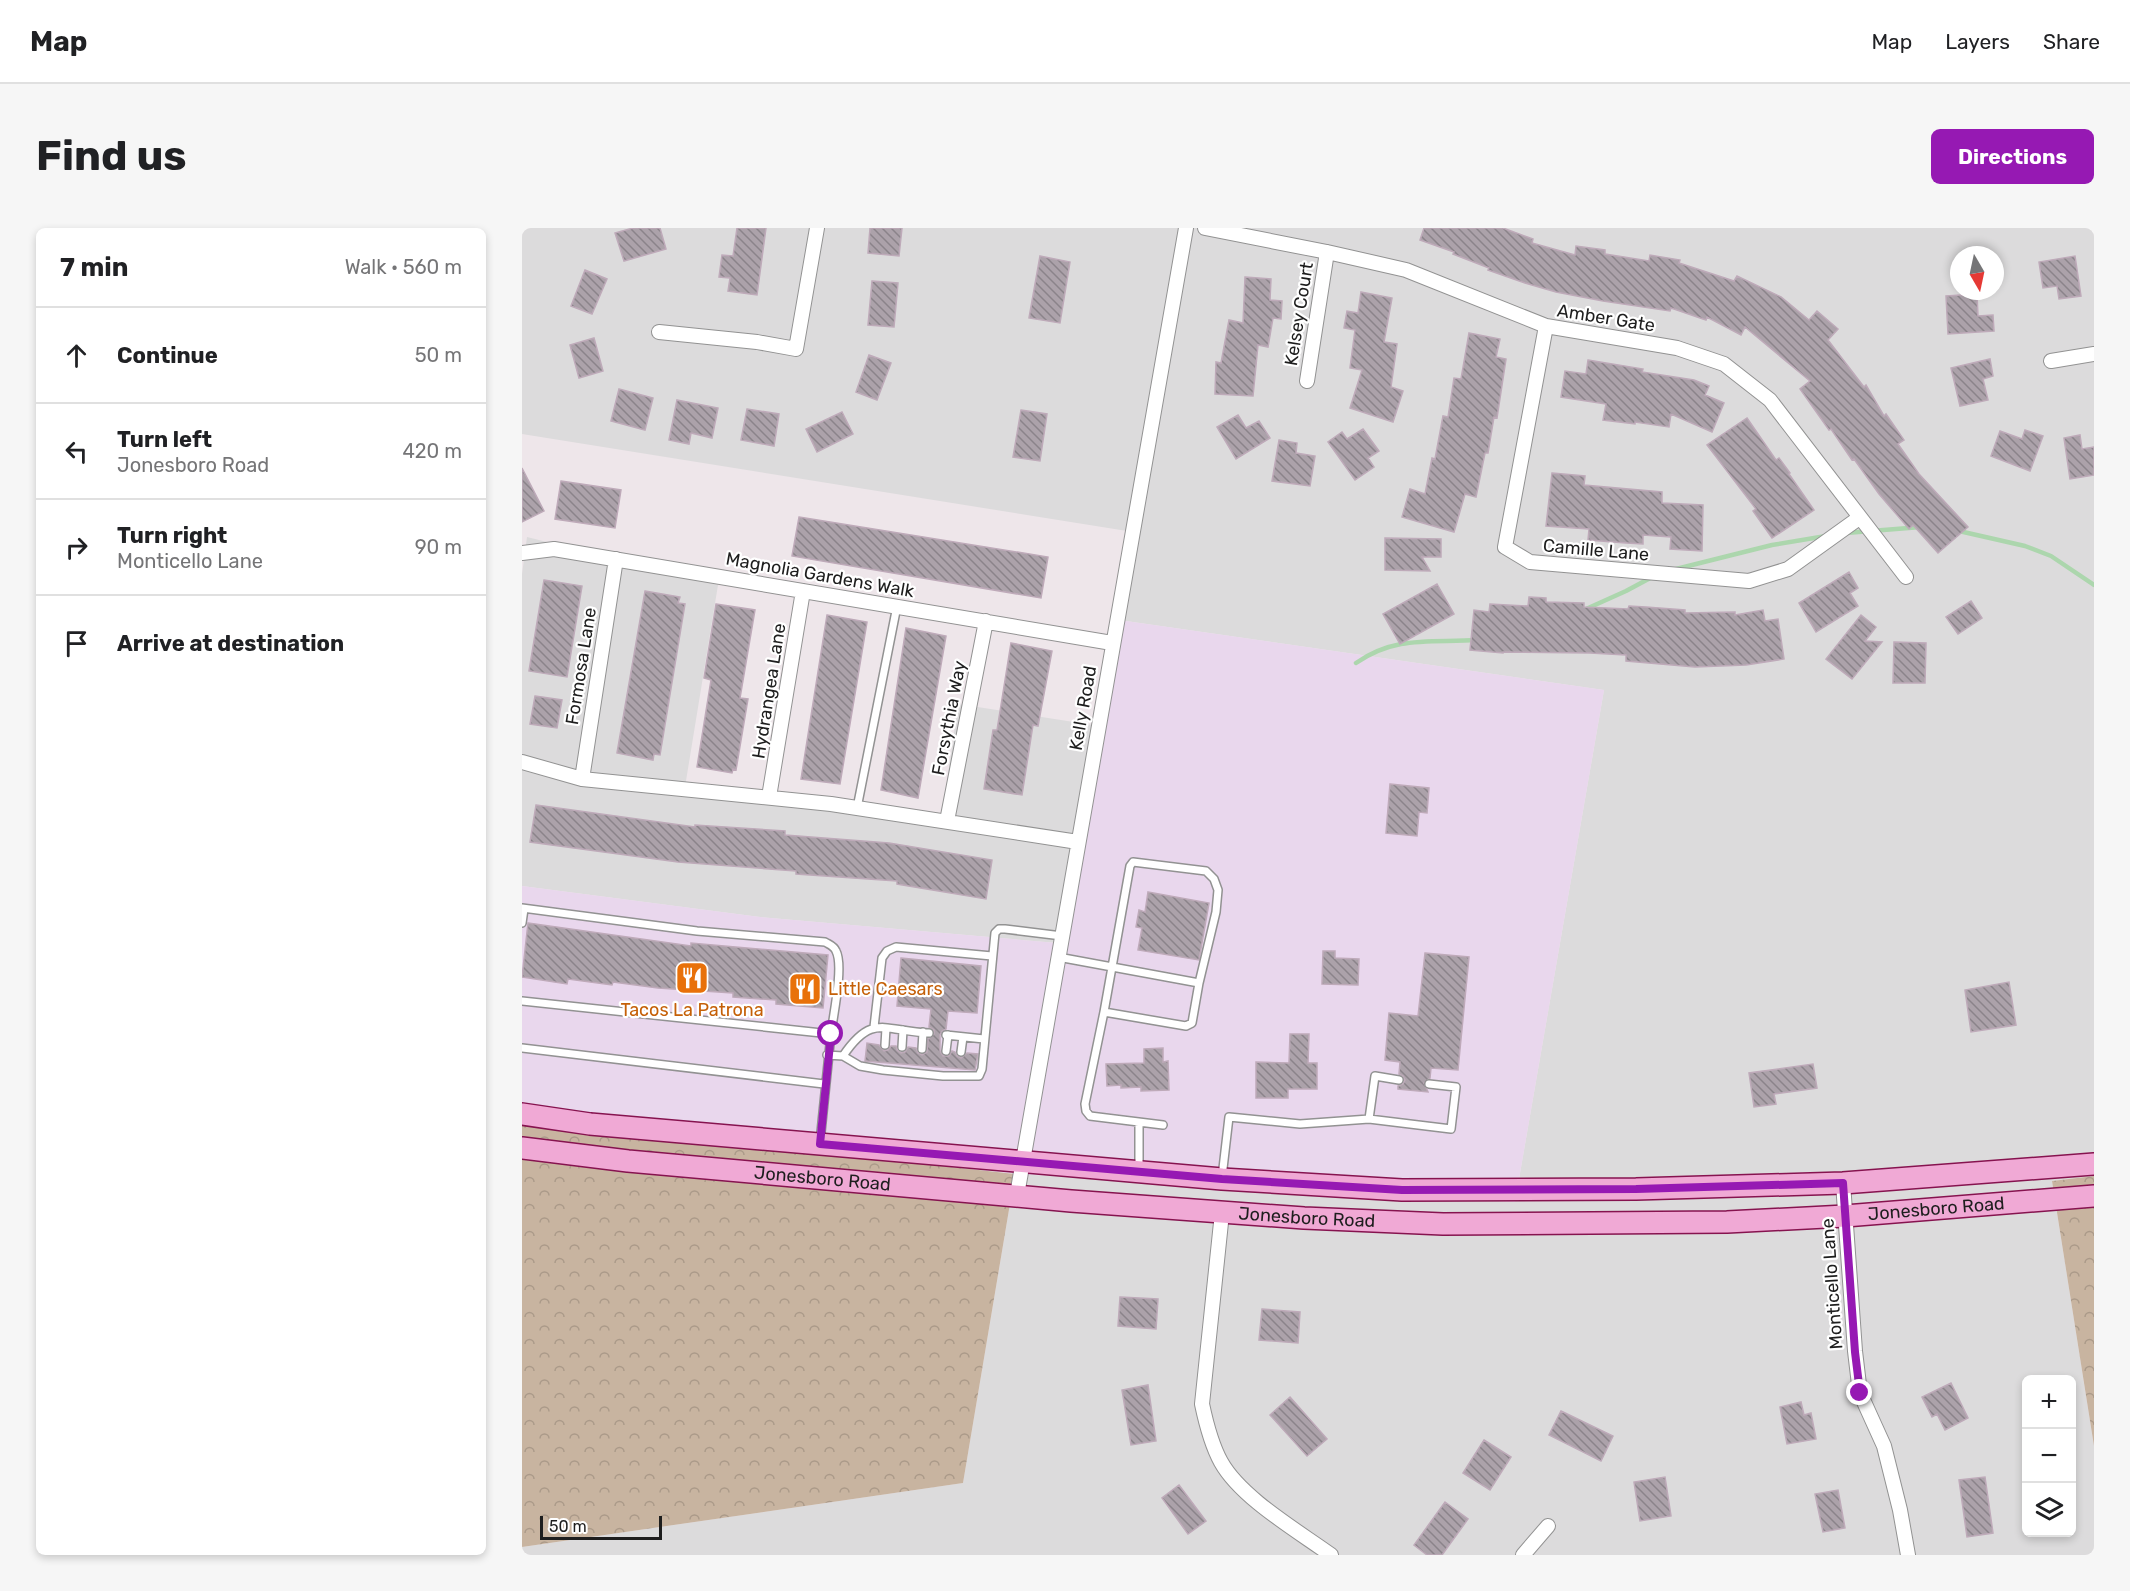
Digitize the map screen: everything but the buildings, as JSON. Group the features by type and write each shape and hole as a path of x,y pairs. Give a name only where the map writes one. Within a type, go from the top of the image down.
{"main road":[{"name":"Jonesboro Road","path":"522,1113 590,1124 1023,1162 1222,1179 1402,1190 1509,1191 1843,1183 2094,1164"},
{"name":"Jonesboro Road","path":"522,1148 628,1161 1222,1213 1360,1222 1644,1224 1845,1216 2094,1196"}],"street":[{"path":"659,332 756,342 796,349 817,228"},
{"name":"Kelly Road","path":"1017,1195 1186,228"},
{"name":"Amber Gate","path":"1209,229 1406,270 1546,326 1677,348 1724,364 1770,400 1906,577"},
{"name":"Kelsey Court","path":"1307,381 1327,252"},
{"name":"Camille Lane","path":"1546,326 1505,547 1513,552 1530,562 1749,581 1788,569 1859,518"},
{"path":"2051,361 2094,354"},
{"name":"Magnolia Gardens Walk","path":"522,553 554,549 1112,643"},
{"name":"Formosa Lane","path":"582,779 616,560"},
{"name":"Hydrangea Lane","path":"769,797 803,591"},
{"name":"Forsythia Way","path":"947,821 986,621"},
{"path":"522,762 582,779 857,808 1078,842"},
{"name":"Monticello Lane","path":"1843,1183 1860,1393 1884,1446 1900,1510 1908,1555"},
{"path":"1222,1213 1202,1404 1207,1427 1221,1462 1235,1481 1262,1505 1331,1555"},
{"path":"1523,1555 1548,1526"}],"lane":[{"path":"857,808 897,606"},
{"path":"1104,1012 1186,1026 1192,1023 1216,912 1218,890 1214,879 1206,871 1133,862 1130,866 1113,966 1085,1104 1090,1116 1163,1125"},
{"path":"522,923 523,909 697,931 825,942 835,947 839,970 827,1055 820,1144"},
{"path":"827,1055 843,1056 860,1066 883,1066 979,1076 982,1069 995,933 999,929 1062,936"},
{"path":"874,1027 882,958 887,951 896,947 992,956"},
{"path":"1058,957 1199,983"},
{"path":"522,1001 831,1034"},
{"path":"843,1056 855,1038 874,1027 926,1033 922,1049"},
{"path":"885,1045 886,1028"},
{"path":"902,1047 903,1030"},
{"path":"946,1051 947,1035 984,1039"},
{"path":"961,1052 963,1037"},
{"path":"522,1048 824,1084"},
{"path":"1369,1119 1375,1076 1399,1080"},
{"path":"1222,1179 1229,1117 1300,1124 1369,1119 1451,1130 1456,1087 1429,1084"},
{"path":"1138,1172 1139,1122"}],"shaded area":[{"path":"522,228 2094,228 2094,1176 2052,1181 2094,1446 2094,1555 522,1555 522,1547 963,1483 1015,1174 1515,1202 1604,690 1112,619 1127,531 522,434"},
{"path":"527,537 718,585 685,787 942,817 958,704 1093,725 1057,943 760,917 522,886 522,574"},
{"path":"1112,619 1604,690 1515,1202 1015,1174 522,1120 522,886 760,917 1057,943"}],"green space":[{"path":"522,1120 1015,1174 963,1483 522,1547"},
{"path":"2094,1176 2094,1446 2052,1181"}],"waterway":[{"path":"1846,533 1921,527"},
{"path":"1959,531 2025,546 2051,556 2094,585"},
{"path":"1676,569 1772,545 1826,536"},
{"path":"1586,609 1654,576"},
{"path":"1356,663 1371,654 1400,644 1477,640"}],"place":[{"name":"Tacos La Patrona","path":"692,978"},
{"name":"Little Caesars","path":"805,989"}],"route":[{"path":"831,1034 827,1055 820,1144 1282,1184 1402,1190 1636,1189 1843,1183 1860,1393"}]}
